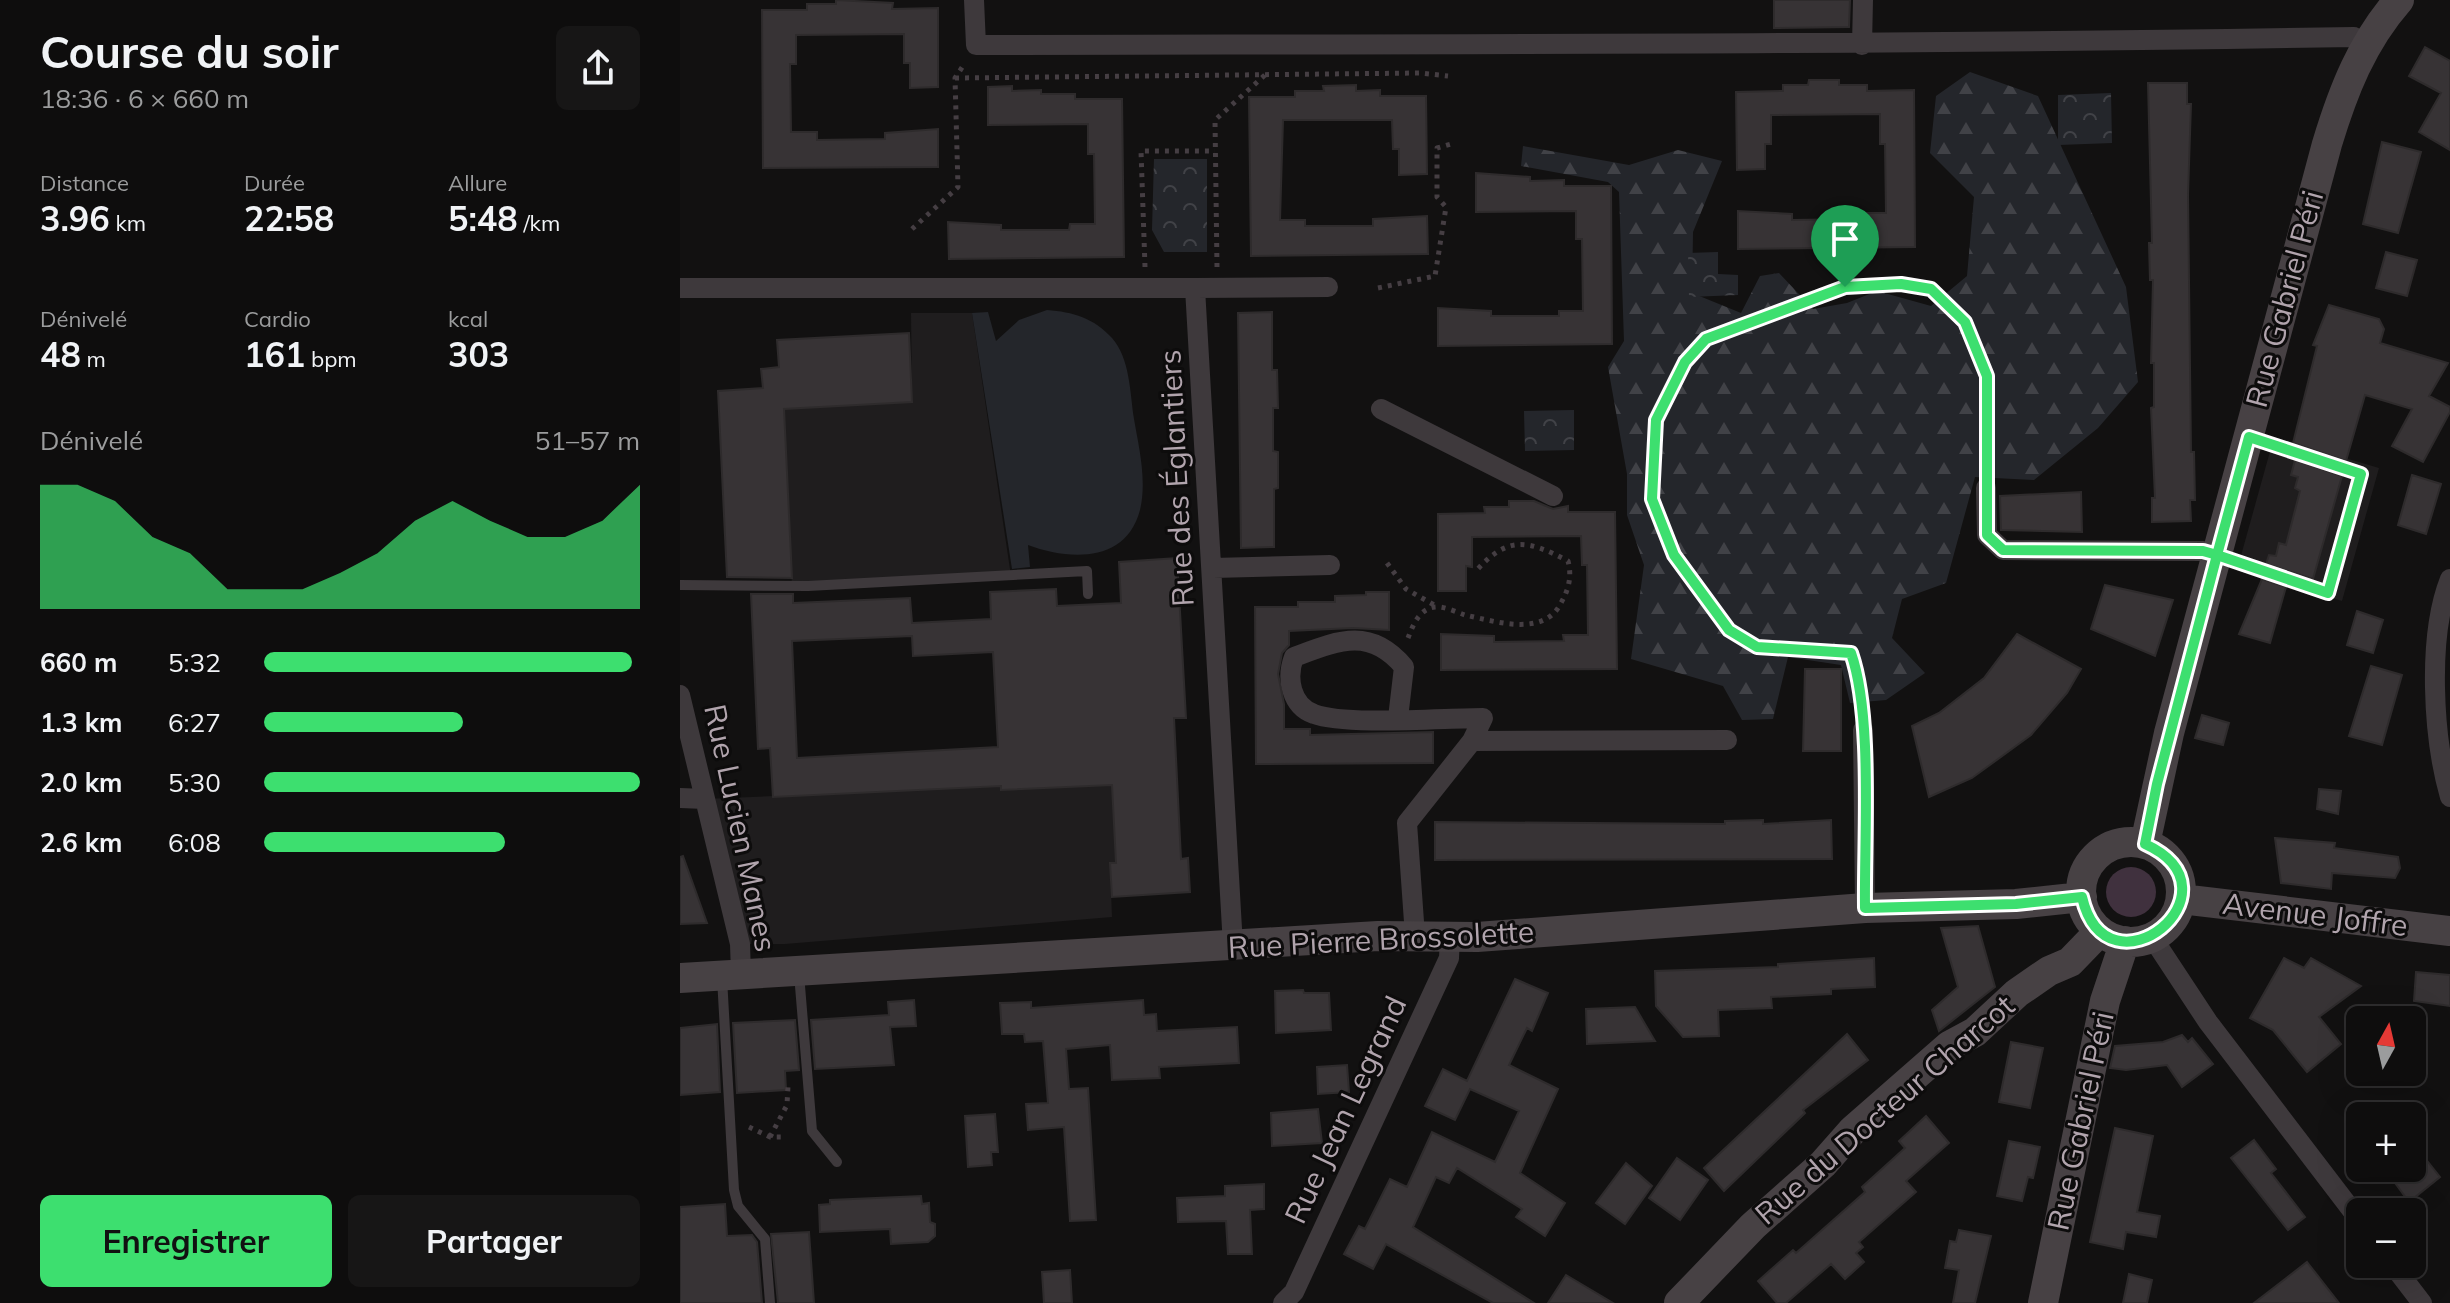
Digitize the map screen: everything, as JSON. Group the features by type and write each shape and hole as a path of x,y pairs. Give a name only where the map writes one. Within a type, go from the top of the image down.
{"street":[{"path":"974,0 976,45 1714,42 1862,45 2354,37 2367,44"},
{"path":"1862,45 1863,0"},
{"name":"Rue Gabriel Péri","path":"2145,844 2157,784 2327,144 2341,98 2367,44 2399,0"},
{"path":"680,288 1328,287"},
{"name":"Rue des Églantiers","path":"1195,288 1233,946"},
{"path":"1381,409 1553,496"},
{"path":"1986,488 1987,535 2003,550 2203,551 2217,555"},
{"path":"1213,568 1330,565"},
{"path":"2450,579 2437,651 2436,720 2440,763 2450,797"},
{"path":"1398,718 1404,667 1392,653 1370,640 1347,640 1294,657 1289,669 1292,693 1311,714 1338,719 1483,718 1472,741 1407,823 1415,936"},
{"name":"Rue Lucien Manes","path":"680,695 740,944 731,975"},
{"path":"1863,730 1865,908"},
{"path":"1472,741 1727,740"},
{"path":"680,798 705,799"},
{"path":"2126,936 2171,922 2181,899 2177,871 2169,859 2145,844 2117,844 2105,850 2087,870 2082,897 2091,921 2126,936 2208,1022 2346,1203"},
{"name":"Rue Pierre Brossolette","path":"680,978 1450,936 1865,908 2016,904 2082,897"},
{"name":"Avenue Joffre","path":"2181,899 2450,931"},
{"name":"Rue Jean Legrand","path":"1283,1303 1294,1292 1449,958 1450,936"},
{"name":"Rue Gabriel Péri","path":"2043,1303 2105,1001 2126,936"},
{"name":"Rue du Docteur Charcot","path":"1679,1303 1753,1226 1823,1164 1853,1130 1949,1046 1975,1032 2017,993 2049,971 2126,936"},
{"path":"2403,1278 2422,1303"}],"lane":[{"path":"2217,555 2328,593 2361,474 2249,437"},
{"path":"680,585 808,586 1087,571 1088,594"},
{"path":"799,972 812,1131 837,1162"},
{"path":"731,975 730,1118 734,1190 738,1206 765,1239 770,1303"}],"path":[{"path":"912,229 958,187 955,78 976,45"},
{"path":"955,78 1265,74 1448,76"},
{"path":"1217,288 1215,120 1265,74"},
{"path":"1378,288 1435,276 1446,207 1437,197 1437,148 1451,144"},
{"path":"1146,288 1141,151 1215,151"},
{"path":"1863,730 1858,671 1851,653 1757,647 1729,630 1674,555 1652,499 1656,420 1685,362 1706,339 1845,287 1901,284 1931,289 1965,322 1987,376 1986,488"},
{"path":"1387,563 1406,589 1437,606 1467,615 1536,625 1555,616 1566,593 1571,572 1568,561 1525,543 1498,548 1476,571"},
{"path":"1404,667 1405,649 1414,622 1425,611 1437,606"},
{"path":"770,1137 787,1105 788,1076"},
{"path":"730,1118 770,1137 783,1137"}],"shaded area":[{"path":"911,313 972,313 1011,576 792,587 784,409 912,402"},
{"path":"2274,437 2379,468 2342,601 2237,570"},
{"path":"999,762 1001,790 1112,785 1116,863 1110,864 1112,917 785,944 740,944 705,799 987,787"},
{"path":"2131,867 2148,875 2156,892 2148,909 2131,917 2114,909 2106,892 2114,875"}],"green space":[{"path":"1970,72 2038,96 2126,287 2138,382 2098,428 2034,480 1975,477 1946,583 1902,599 1892,638 1925,673 1886,700 1850,703 1841,665 1788,657 1773,719 1742,720 1723,686 1631,659 1644,565 1627,515 1627,474 1608,367 1624,341 1619,192 1608,182 1521,166 1523,146 1629,165 1678,150 1722,161 1693,232 1692,293 1741,313 1760,276 1779,273 1813,309 1847,303 1877,291 1931,306 1967,276 1974,197 1930,153 1936,96"},
{"path":"2111,93 2112,143 2058,145 2058,95"},
{"path":"1154,159 1207,159 1207,252 1164,252 1152,230"},
{"path":"1718,252 1718,274 1738,275 1738,295 1689,297 1688,253"},
{"path":"1047,310 1074,314 1090,321 1105,331 1118,346 1130,387 1142,464 1142,499 1133,528 1109,549 1077,555 1028,545 1030,567 1012,569 972,313 988,312 996,341 1019,320"},
{"path":"1574,410 1574,450 1525,451 1524,411"}],"building":[{"path":"836,0 893,3 892,9 938,8 938,87 910,88 910,63 904,63 904,34 796,35 796,64 790,64 791,132 817,132 817,140 885,139 885,133 938,129 938,167 763,168 762,10 807,10 807,4 836,4"},
{"path":"1774,0 1850,0 1849,27 1774,28"},
{"path":"2425,47 2450,61 2450,150 2419,132 2441,93 2409,76"},
{"path":"1809,80 1839,80 1839,85 1867,85 1867,91 1914,90 1915,247 1738,249 1738,211 1792,214 1792,220 1860,219 1860,213 1886,213 1885,144 1880,144 1880,114 1771,115 1771,144 1765,144 1765,169 1737,170 1736,92 1783,91 1783,85 1808,85"},
{"path":"2148,83 2187,83 2187,104 2191,104 2188,195 2191,452 2194,452 2195,500 2190,500 2191,521 2152,522 2152,498 2155,498 2151,408 2154,407 2154,363 2151,363 2153,280 2150,280 2149,243 2152,243"},
{"path":"1356,85 1356,91 1380,90 1380,96 1426,96 1427,174 1399,175 1399,149 1393,149 1392,120 1283,120 1280,220 1305,220 1305,226 1373,226 1373,219 1427,216 1428,254 1251,256 1249,97 1295,97 1295,91 1324,91 1323,86"},
{"path":"1012,86 1012,91 1075,94 1075,99 1122,99 1124,257 949,259 948,222 1001,225 1001,230 1069,230 1070,224 1095,224 1094,154 1088,154 1088,124 988,125 988,87"},
{"path":"2382,142 2421,152 2398,233 2363,224"},
{"path":"1476,173 1530,177 1530,181 1564,180 1564,186 1611,186 1612,344 1438,346 1438,308 1491,311 1491,316 1559,316 1559,311 1583,311 1582,239 1576,239 1576,211 1476,212"},
{"path":"2386,252 2417,260 2407,296 2376,288"},
{"path":"2329,305 2379,319 2384,329 2380,343 2448,363 2429,396 2450,407 2450,412 2423,462 2392,446 2412,409 2365,395 2346,461 2293,443 2317,346 2313,345"},
{"path":"1272,312 1272,370 1277,370 1278,408 1273,408 1273,451 1278,452 1278,488 1274,489 1274,547 1241,548 1238,313"},
{"path":"909,333 912,402 784,409 792,578 727,577 718,391 763,388 761,369 779,367 777,340"},
{"path":"2295,460 2342,476 2313,579 2266,564 2269,555 2276,556 2279,543 2286,545 2300,491 2295,488 2298,477 2291,475"},
{"path":"2412,475 2441,484 2426,534 2398,525"},
{"path":"2081,492 2082,532 2001,530 2000,496"},
{"path":"1509,501 1534,501 1553,509 1568,506 1568,512 1615,512 1617,669 1441,670 1441,634 1494,636 1494,642 1564,641 1563,635 1588,635 1587,565 1582,565 1581,536 1472,537 1472,567 1466,566 1466,591 1438,591 1438,514 1485,513 1484,507 1509,507"},
{"path":"1177,558 1186,718 1174,718 1181,859 1188,858 1190,892 1112,897 1110,863 1116,863 1112,785 1001,790 1001,786 773,797 770,748 758,749 751,594 793,594 793,603 910,598 912,623 991,619 990,592 1056,589 1057,606 1121,603 1119,562","holes":["912,636 913,656 993,652 998,747 797,758 792,641"]},
{"path":"2262,579 2286,587 2270,643 2239,634"},
{"path":"2105,585 2173,600 2155,656 2091,629"},
{"path":"1366,592 1389,592 1389,630 1289,631 1289,645 1282,653 1278,674 1284,704 1284,729 1310,729 1310,735 1433,732 1433,763 1256,764 1255,607 1298,607 1298,602 1335,602 1335,596 1366,595"},
{"path":"2357,611 2383,620 2373,653 2347,645"},
{"path":"2017,634 2081,669 2067,693 2031,735 1972,778 1929,797 1912,726 1939,713 1984,678"},
{"path":"2371,666 2402,675 2382,745 2349,736"},
{"path":"1805,669 1841,669 1841,751 1803,751"},
{"path":"2202,715 2229,723 2223,745 2195,738"},
{"path":"2319,789 2341,791 2338,814 2317,809"},
{"path":"1763,820 1763,824 1831,820 1832,859 1435,860 1435,822 1725,824 1725,821"},
{"path":"2275,838 2335,843 2334,848 2398,857 2400,868 2395,878 2332,873 2331,889 2281,883"},
{"path":"683,856 707,923 680,924 680,857"},
{"path":"1978,926 1995,987 1939,1031 1932,1010 1958,987 1941,928"},
{"path":"1874,958 1875,987 1831,989 1831,994 1771,997 1772,1008 1718,1010 1719,1036 1683,1037 1656,1006 1655,971 1778,967 1778,964"},
{"path":"2284,958 2304,968 2311,958 2361,986 2319,1017 2341,1044 2307,1072 2273,1030 2250,1018"},
{"path":"2416,972 2450,975 2450,1006 2414,1001"},
{"path":"1515,979 1548,993 1532,1031 1527,1028 1509,1065 1558,1089 1520,1173 1565,1203 1545,1236 1516,1217 1522,1209 1457,1168 1449,1183 1436,1177 1413,1227 1534,1303 1493,1303 1386,1244 1373,1269 1344,1254 1359,1226 1365,1229 1390,1179 1407,1187 1432,1132 1495,1162 1519,1111 1470,1089 1455,1120 1425,1106 1443,1069 1467,1081"},
{"path":"1303,990 1304,993 1329,993 1331,1030 1276,1033 1275,991"},
{"path":"914,1000 916,1026 890,1027 894,1065 815,1069 811,1020 889,1015 888,1002"},
{"path":"1143,1000 1144,1015 1156,1014 1157,1031 1237,1027 1239,1063 1159,1067 1160,1078 1112,1080 1110,1045 1066,1049 1069,1089 1088,1088 1096,1220 1070,1221 1064,1127 1028,1130 1026,1104 1048,1103 1043,1041 1025,1042 1024,1034 1002,1034 1000,1003 1031,1002 1031,1008"},
{"path":"1635,1007 1655,1041 1587,1044 1586,1009"},
{"path":"795,1020 799,1070 785,1071 786,1090 737,1093 733,1023"},
{"path":"717,1024 720,1092 680,1095 680,1028"},
{"path":"1847,1034 1868,1060 1803,1110 1805,1113 1724,1191 1704,1168"},
{"path":"2182,1035 2188,1042 2192,1038 2213,1064 2182,1087 2167,1065 2126,1070 2110,1068 2115,1046 2163,1042"},
{"path":"2011,1042 2043,1048 2030,1108 1999,1102"},
{"path":"1347,1065 1349,1092 1318,1094 1317,1067"},
{"path":"1318,1109 1322,1143 1272,1146 1271,1113"},
{"path":"995,1114 998,1152 991,1152 992,1165 968,1167 965,1116"},
{"path":"1926,1116 1949,1143 1906,1181 1916,1192 1859,1242 1863,1247 1856,1253 1864,1262 1845,1279 1831,1264 1786,1303 1777,1303 1758,1281 1793,1250 1796,1253 1865,1192 1862,1187 1905,1148 1899,1141"},
{"path":"2115,1128 2153,1136 2137,1212 2160,1216 2156,1237 2126,1232 2123,1249 2090,1242"},
{"path":"2254,1140 2276,1169 2271,1173 2305,1217 2288,1230 2231,1158"},
{"path":"2009,1141 2040,1147 2033,1178 2028,1177 2022,1201 1997,1196"},
{"path":"1677,1158 1708,1180 1680,1220 1649,1198"},
{"path":"2426,1159 2440,1177 2414,1198 2406,1198 2394,1182 2426,1182"},
{"path":"1626,1163 1652,1186 1625,1224 1596,1203"},
{"path":"1264,1184 1264,1209 1250,1210 1252,1254 1228,1254 1226,1221 1178,1222 1177,1198 1225,1196 1225,1186"},
{"path":"921,1196 922,1204 929,1203 930,1222 935,1224 935,1236 928,1242 891,1244 890,1229 820,1232 819,1205 830,1204 830,1200"},
{"path":"725,1204 727,1236 752,1235 757,1242 762,1303 680,1303 680,1207"},
{"path":"1959,1230 1991,1236 1975,1303 1953,1303 1959,1270 1945,1268 1950,1241 1956,1242"},
{"path":"809,1232 814,1303 778,1303 771,1234"},
{"path":"2307,1262 2339,1303 2254,1303"},
{"path":"1070,1270 1072,1303 1044,1303 1042,1272"},
{"path":"2129,1274 2152,1280 2147,1303 2123,1303"},
{"path":"1566,1275 1613,1303 1548,1303"}],"route":[{"path":"1845,287 1706,339 1685,362 1656,420 1652,499 1674,555 1729,630 1757,647 1851,653 1858,671 1863,730 1865,908 2016,904 2082,897 2091,921 2112,938 2139,941 2152,937 2163,931 2178,911 2181,885 2169,859 2145,844 2157,784 2217,555 2232,563 2328,593 2361,474 2349,467 2249,437 2217,555 2203,551 2003,550 1987,535 1987,376 1965,322 1931,289 1901,284 1845,287"}]}
